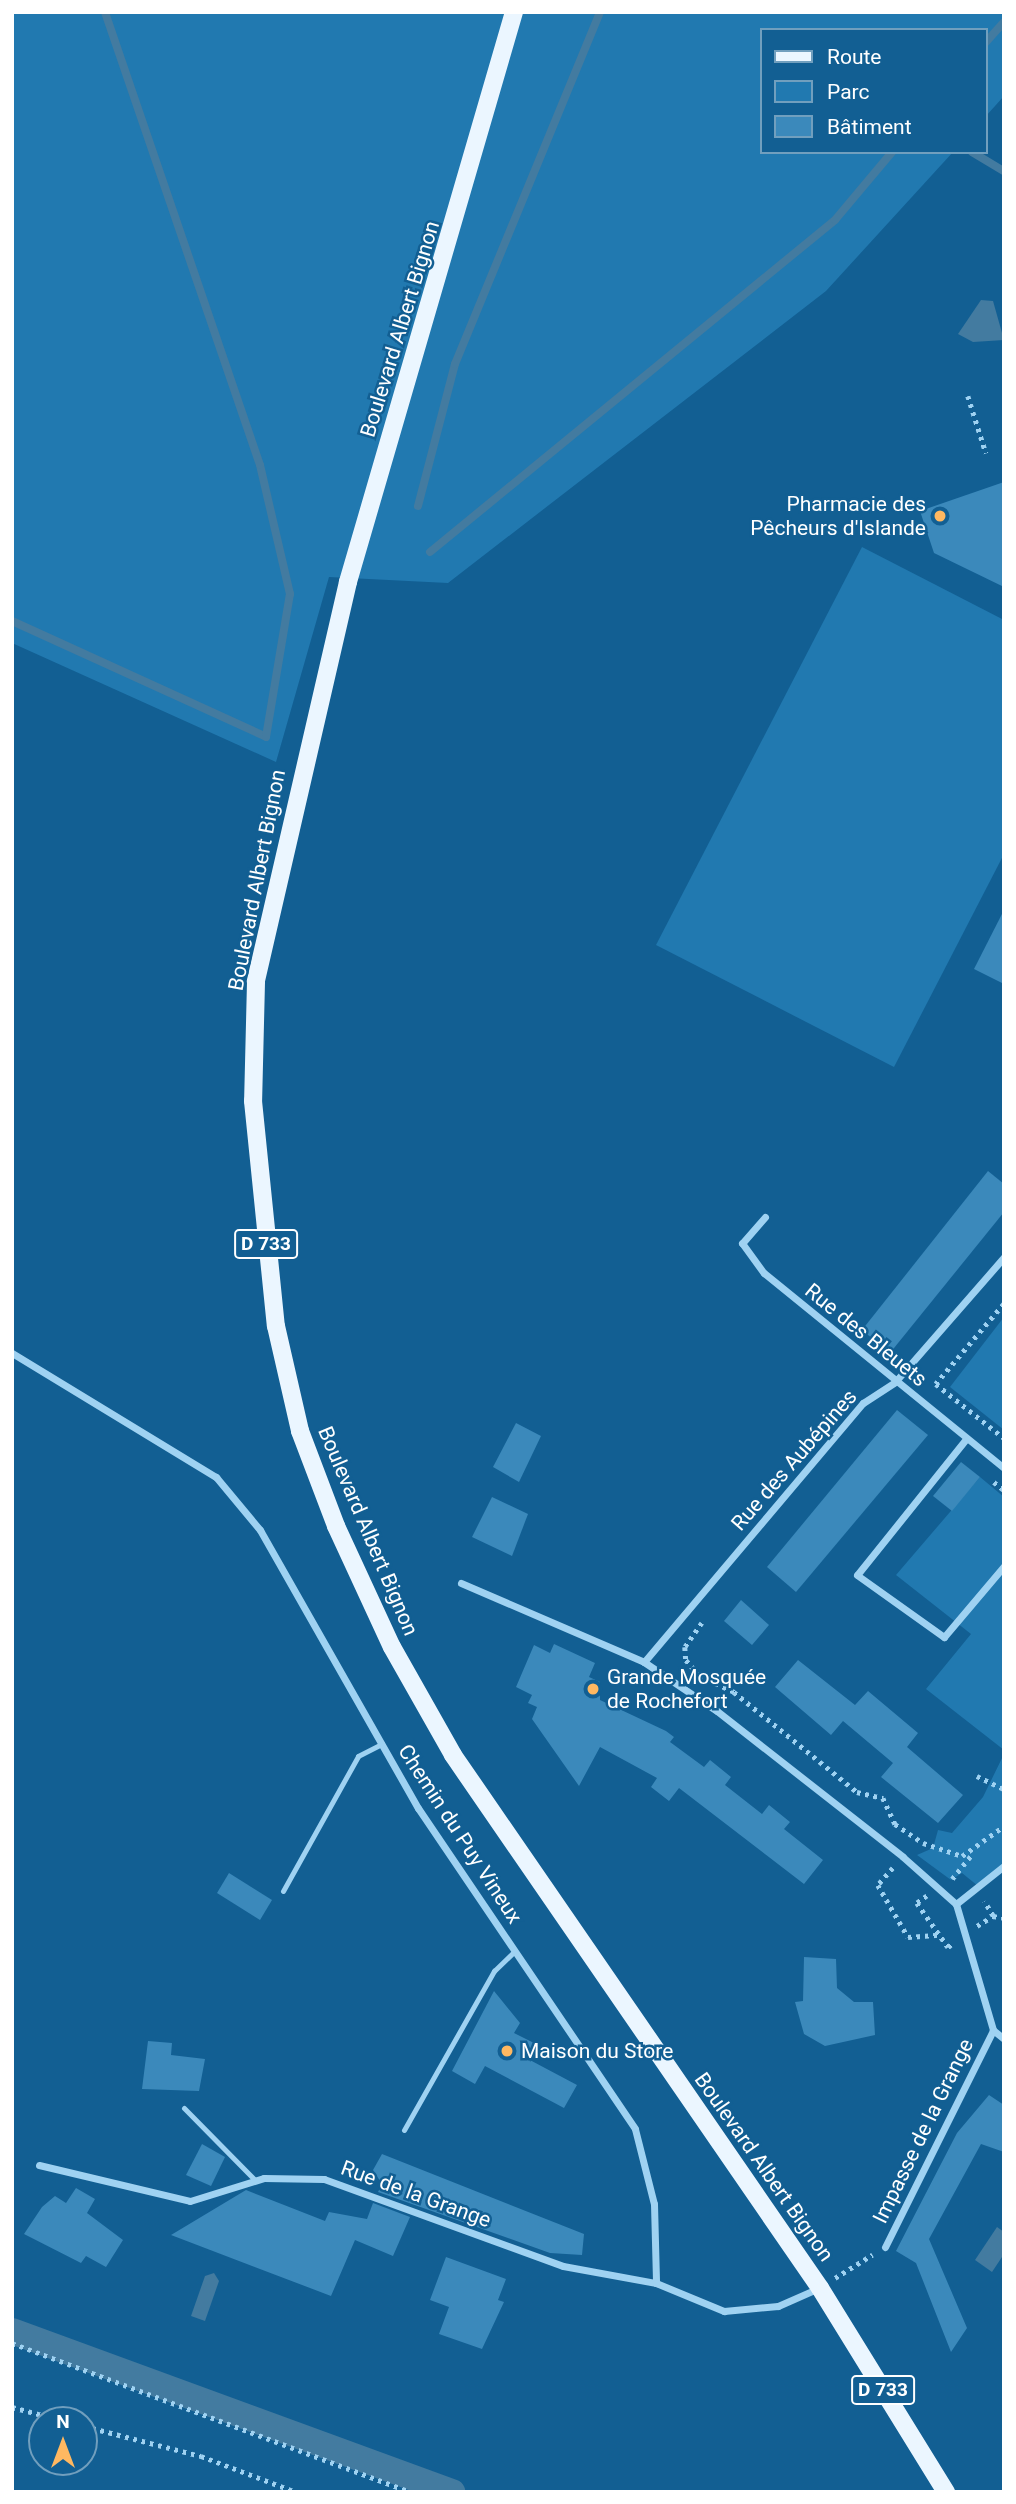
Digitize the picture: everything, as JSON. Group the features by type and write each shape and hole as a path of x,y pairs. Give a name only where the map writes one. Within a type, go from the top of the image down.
{"main road":[{"name":"Boulevard Albert Bignon","path":"514,12 498,81 348,582 256,982 253,1101 276,1326 305,1443 406,1671 453,1755 820,2288 946,2492"},
{"name":"Boulevard Albert Bignon","path":"498,81 526,12"}],"street":[{"name":"Rue des Bleuets","path":"765,1217 742,1243 764,1273 1004,1468"},
{"name":"Rue des Aubépines","path":"644,1662 863,1403 895,1382 1004,1257"},
{"name":"Chemin du Puy Vineux","path":"12,1353 216,1477 260,1530 382,1744 514,1951 635,2129 654,2204 656,2283"},
{"path":"966,1438 857,1575 944,1637 1004,1566"},
{"path":"461,1583 644,1662 717,1711 903,1857 956,1903 993,2030 1004,2039"},
{"path":"956,1903 1004,1866"},
{"name":"Impasse de la Grange","path":"885,2247 993,2030"},
{"name":"Rue de la Grange","path":"39,2165 191,2201 255,2180 324,2179 563,2266 656,2283"},
{"path":"656,2283 724,2311 778,2306 820,2288"}],"lane":[{"path":"283,1891 358,1756 382,1744"},
{"path":"404,2130 494,1971 514,1951"},
{"path":"184,2108 255,2180"}],"path":[{"path":"968,396 986,453"},
{"path":"1004,1304 936,1384 1004,1438"},
{"path":"686,1611 702,1622 685,1647 686,1660 701,1676 734,1692 857,1792 883,1798 895,1824 923,1843 961,1856 973,1853"},
{"path":"977,1776 1004,1789"},
{"path":"962,1872 973,1853 1004,1826"},
{"path":"903,1857 878,1885 908,1937 940,1935"},
{"path":"993,1916 1004,1918"},
{"path":"820,2288 885,2247"},
{"path":"12,2343 411,2492"},
{"path":"98,2430 201,2456 296,2492"}],"green space":[{"path":"12,12 1004,12 1004,96 988,114 988,28 760,28 760,154 951,154 826,291 448,583 329,577 276,762 12,643"},
{"path":"862,547 1004,620 1004,854 894,1067 656,945"},
{"path":"1004,1317 1004,1430 950,1387"},
{"path":"980,1477 1004,1497 1004,1750 926,1689 971,1634 896,1575"},
{"path":"1004,1754 1004,1866 978,1886 962,1873 951,1880 917,1855 933,1848 938,1830 952,1833 983,1797"}],"shaded area":[{"path":"981,300 993,301 1004,340 973,342 958,334"},
{"path":"997,2227 1004,2232 1004,2254 992,2272 975,2260"},
{"path":"214,2273 219,2281 205,2321 191,2316 205,2276"}],"building":[{"path":"1004,482 1004,587 934,553 920,511"},
{"path":"1004,910 1004,984 974,969"},
{"path":"988,1171 1004,1184 1004,1212 890,1353 862,1330"},
{"path":"897,1410 928,1435 796,1592 767,1567"},
{"path":"516,1423 541,1436 519,1482 493,1467"},
{"path":"961,1462 980,1477 952,1511 933,1496"},
{"path":"492,1497 528,1514 512,1556 472,1537"},
{"path":"741,1600 769,1625 752,1645 724,1621"},
{"path":"554,1644 595,1663 589,1677 600,1682 600,1700 666,1731 674,1737 670,1742 704,1767 710,1760 731,1777 725,1785 762,1814 769,1805 790,1822 784,1829 823,1860 804,1884 679,1788 669,1801 651,1787 657,1778 600,1747 579,1786 532,1719 537,1707 528,1703 532,1695 516,1687 534,1645 550,1653"},
{"path":"798,1660 855,1705 868,1691 918,1733 907,1747 963,1795 938,1823 881,1777 893,1763 843,1721 831,1735 775,1687"},
{"path":"229,1873 272,1900 260,1920 217,1893"},
{"path":"804,1957 836,1959 837,1988 854,2002 873,2002 875,2035 825,2046 804,2034 795,2002 803,2001"},
{"path":"494,1991 520,2023 514,2033 536,2044 528,2059 577,2085 564,2108 485,2066 475,2084 452,2071"},
{"path":"148,2041 172,2043 171,2055 205,2059 199,2091 142,2089"},
{"path":"989,2095 1004,2105 1004,2152 981,2144 929,2239 967,2328 951,2352 916,2263 896,2251 957,2133"},
{"path":"202,2144 225,2157 211,2186 186,2175"},
{"path":"382,2154 584,2234 582,2255 550,2253 378,2192 382,2184 373,2170"},
{"path":"76,2188 95,2199 87,2213 123,2240 106,2267 86,2256 81,2263 24,2234 42,2207 55,2196 66,2203"},
{"path":"246,2190 325,2221 329,2212 367,2219 373,2203 410,2217 393,2256 355,2240 331,2296 171,2235"},
{"path":"446,2257 506,2279 498,2300 504,2302 482,2349 439,2334 449,2307 430,2300"}],"waterway":[{"path":"12,621 266,737 290,594 260,465 105,12"},
{"path":"418,506 455,364 600,12"},
{"path":"988,40 1004,22"},
{"path":"430,552 835,220 890,154"},
{"path":"975,154 1004,171"},
{"path":"12,2331 453,2492"}],"place":[{"name":"Pharmacie des Pêcheurs d'Islande","path":"940,516"},
{"name":"Grande Mosquée de Rochefort","path":"593,1689"},
{"name":"Maison du Store","path":"507,2051"}]}
